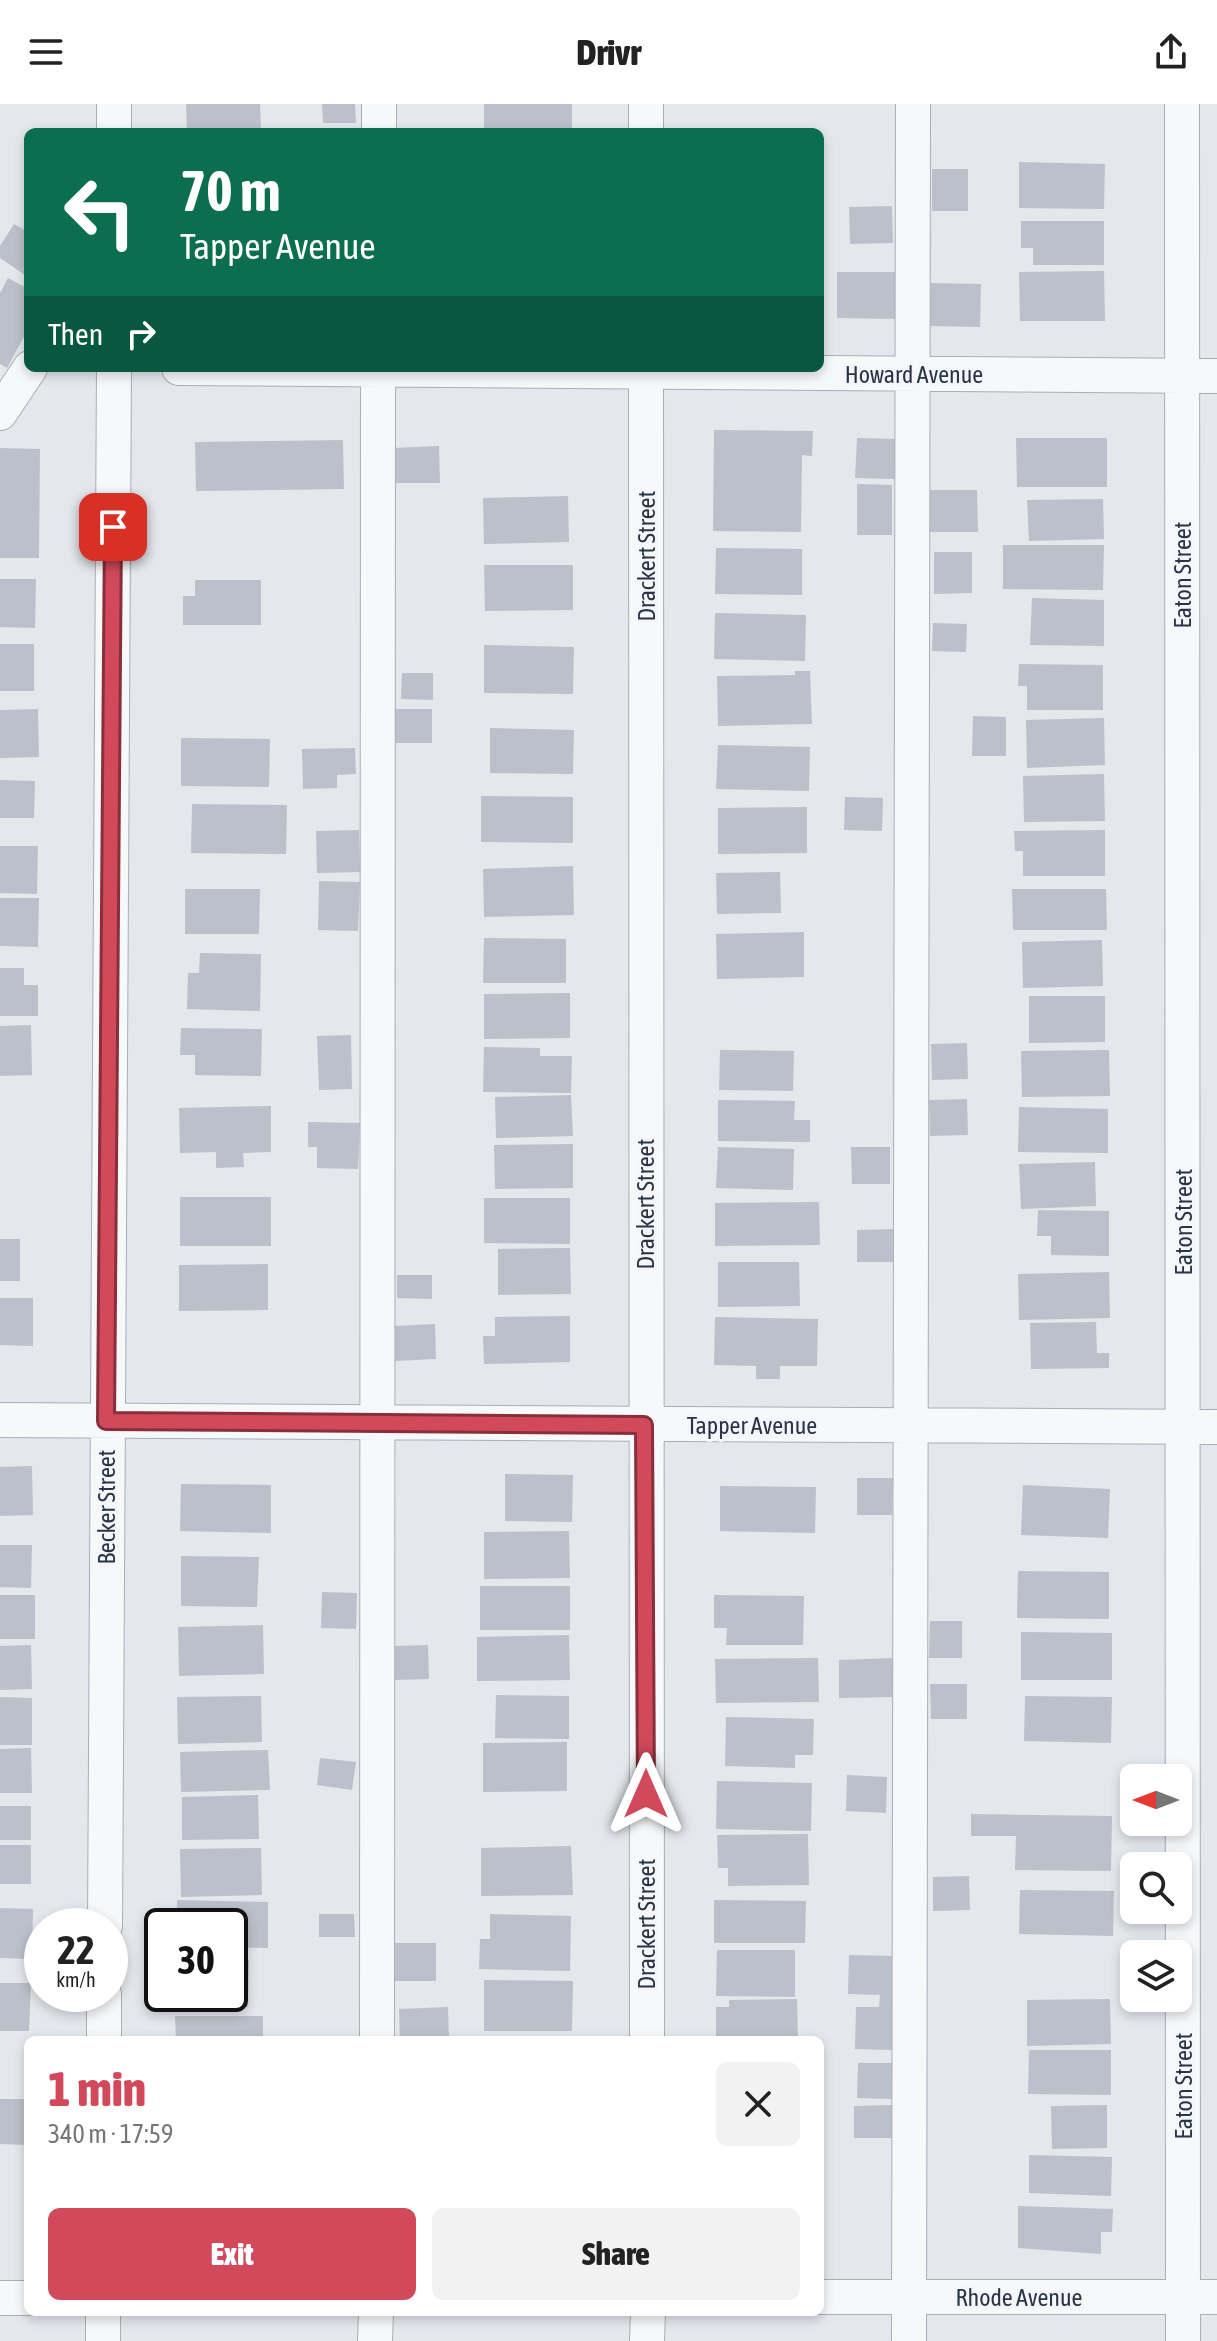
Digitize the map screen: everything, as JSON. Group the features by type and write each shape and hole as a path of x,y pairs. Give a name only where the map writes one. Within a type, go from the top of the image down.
{"street":[{"path":"114,104 114,128"},
{"path":"379,104 379,128"},
{"path":"646,104 646,128"},
{"path":"909,2341 913,104"},
{"name":"Eaton Street","path":"1182,104 1183,2341"},
{"path":"0,413 27,372"},
{"name":"Becker Street","path":"105,1908 114,372"},
{"path":"377,2036 378,372"},
{"name":"Drackert Street","path":"646,372 644,1425 647,2036"},
{"name":"Howard Avenue","path":"780,372 1217,376"},
{"name":"Tapper Avenue","path":"0,1420 1217,1427"},
{"path":"104,2012 104,2036"},
{"name":"Rhode Avenue","path":"824,2297 1217,2297"},
{"path":"0,2298 24,2298"},
{"path":"103,2316 103,2341"},
{"path":"375,2341 376,2316"},
{"path":"647,2341 648,2316"}],"building":[{"path":"186,104 260,104 261,128 187,128"},
{"path":"322,104 355,104 356,123 323,123"},
{"path":"484,104 572,104 572,128 484,128"},
{"path":"1019,162 1105,164 1104,209 1019,208"},
{"path":"932,169 968,169 968,211 932,211"},
{"path":"892,206 893,243 850,244 849,207"},
{"path":"1021,221 1104,221 1104,265 1033,265 1033,248 1021,248"},
{"path":"14,224 24,230 24,274 0,258 0,246"},
{"path":"1104,271 1105,321 1020,321 1019,272"},
{"path":"837,272 896,272 896,319 837,318"},
{"path":"8,278 24,287 24,336 7,368 0,364 0,293"},
{"path":"931,283 981,284 980,327 929,326"},
{"path":"714,430 813,431 812,456 802,455 801,532 713,531"},
{"path":"857,438 897,439 896,479 855,478"},
{"path":"1016,438 1107,438 1107,487 1017,487"},
{"path":"343,440 344,489 196,491 195,442"},
{"path":"439,446 440,483 394,483 393,448"},
{"path":"0,448 40,449 39,558 0,558"},
{"path":"857,484 892,485 892,535 857,535"},
{"path":"929,490 977,490 978,532 929,532"},
{"path":"568,496 569,542 484,544 483,498"},
{"path":"1103,499 1104,539 1029,541 1027,500"},
{"path":"1003,545 1104,545 1103,590 1003,589"},
{"path":"716,548 802,549 802,595 715,594"},
{"path":"934,552 972,552 972,593 934,594"},
{"path":"484,565 573,565 573,610 485,611"},
{"path":"0,579 36,579 35,628 0,627"},
{"path":"195,580 261,580 261,625 183,625 183,596 195,596"},
{"path":"1032,598 1104,600 1104,646 1030,645"},
{"path":"715,613 806,615 805,661 714,659"},
{"path":"933,623 967,624 966,652 932,651"},
{"path":"0,644 34,644 34,691 0,691"},
{"path":"484,645 574,647 573,694 484,693"},
{"path":"1019,664 1103,665 1103,710 1027,710 1027,686 1018,686"},
{"path":"795,671 810,671 812,724 718,726 717,676 795,675"},
{"path":"402,673 433,673 433,700 401,699"},
{"path":"38,709 39,757 0,758 0,710"},
{"path":"394,709 432,709 432,743 394,743"},
{"path":"973,716 1006,717 1006,756 972,756"},
{"path":"1104,718 1105,765 1027,768 1026,720"},
{"path":"490,728 574,730 573,774 490,773"},
{"path":"181,738 270,739 269,787 181,786"},
{"path":"718,745 810,747 809,791 716,789"},
{"path":"355,748 356,774 337,775 337,788 303,789 302,749"},
{"path":"1104,774 1105,821 1024,822 1023,776"},
{"path":"0,780 35,781 34,818 0,818"},
{"path":"481,796 573,797 573,843 481,842"},
{"path":"845,797 883,798 882,831 844,830"},
{"path":"192,804 287,805 286,854 191,853"},
{"path":"807,807 807,853 718,854 718,808"},
{"path":"359,830 360,872 317,873 316,831"},
{"path":"1105,830 1105,876 1023,876 1023,851 1015,851 1014,831"},
{"path":"0,846 38,846 37,894 0,893"},
{"path":"573,866 574,915 484,917 483,869"},
{"path":"780,872 781,913 717,914 716,873"},
{"path":"319,881 360,882 358,931 318,930"},
{"path":"185,889 260,889 259,934 185,934"},
{"path":"1012,889 1106,889 1107,930 1013,930"},
{"path":"0,898 39,898 38,947 0,946"},
{"path":"804,932 804,977 717,979 716,934"},
{"path":"484,938 566,939 566,983 483,983"},
{"path":"1102,940 1103,986 1023,988 1022,942"},
{"path":"200,953 261,954 260,1011 187,1009 188,973 199,973"},
{"path":"0,968 24,968 24,985 38,985 38,1016 0,1016"},
{"path":"570,993 570,1038 484,1039 484,994"},
{"path":"1029,996 1105,996 1105,1042 1029,1043"},
{"path":"31,1025 32,1075 0,1076 0,1026"},
{"path":"181,1028 262,1029 261,1076 195,1075 195,1055 180,1055"},
{"path":"351,1035 352,1089 319,1090 317,1036"},
{"path":"967,1043 968,1079 932,1080 931,1044"},
{"path":"484,1047 540,1048 540,1056 572,1056 571,1093 483,1092"},
{"path":"720,1050 794,1051 793,1091 719,1090"},
{"path":"1109,1050 1110,1096 1022,1097 1021,1051"},
{"path":"571,1095 573,1136 496,1138 495,1097"},
{"path":"967,1099 968,1135 930,1136 929,1100"},
{"path":"718,1100 795,1101 794,1120 810,1120 810,1142 718,1141"},
{"path":"271,1106 271,1152 243,1153 244,1167 216,1168 216,1152 180,1153 179,1108"},
{"path":"1019,1107 1108,1109 1108,1153 1018,1152"},
{"path":"308,1122 360,1123 358,1169 317,1168 317,1147 308,1147"},
{"path":"573,1144 573,1188 495,1189 494,1145"},
{"path":"718,1147 794,1149 793,1190 716,1188"},
{"path":"851,1147 890,1147 890,1184 852,1184"},
{"path":"1095,1162 1096,1206 1021,1209 1019,1164"},
{"path":"180,1197 271,1197 271,1246 180,1246"},
{"path":"484,1198 570,1198 570,1244 484,1243"},
{"path":"819,1202 820,1245 715,1246 715,1203"},
{"path":"1038,1210 1109,1211 1109,1256 1051,1255 1051,1236 1037,1236"},
{"path":"897,1229 898,1262 857,1262 857,1230"},
{"path":"0,1239 20,1239 20,1281 0,1281"},
{"path":"570,1248 571,1294 498,1295 498,1249"},
{"path":"718,1262 799,1262 800,1306 718,1307"},
{"path":"268,1264 268,1310 179,1311 179,1265"},
{"path":"1109,1272 1110,1318 1019,1320 1018,1274"},
{"path":"397,1275 432,1275 432,1299 397,1298"},
{"path":"0,1298 33,1298 33,1346 0,1345"},
{"path":"570,1316 570,1362 484,1364 483,1336 495,1336 495,1317"},
{"path":"715,1317 818,1319 817,1366 780,1366 780,1379 756,1379 756,1366 714,1365"},
{"path":"1096,1322 1097,1353 1109,1353 1109,1368 1031,1369 1030,1323"},
{"path":"435,1324 436,1359 395,1361 394,1326"},
{"path":"32,1466 33,1515 0,1516 0,1467"},
{"path":"505,1474 573,1475 572,1522 505,1521"},
{"path":"857,1478 893,1478 892,1515 857,1515"},
{"path":"181,1484 271,1485 271,1533 180,1531"},
{"path":"1023,1485 1110,1489 1108,1538 1021,1535"},
{"path":"720,1486 816,1487 815,1533 720,1531"},
{"path":"569,1531 570,1578 484,1579 484,1532"},
{"path":"0,1545 32,1545 31,1588 0,1587"},
{"path":"181,1556 259,1557 257,1607 181,1606"},
{"path":"1018,1571 1109,1572 1109,1619 1017,1618"},
{"path":"480,1586 570,1586 570,1630 480,1630"},
{"path":"322,1592 357,1593 356,1629 321,1628"},
{"path":"0,1595 35,1595 35,1639 0,1639"},
{"path":"714,1595 804,1596 803,1645 726,1645 727,1628 714,1628"},
{"path":"930,1621 962,1621 962,1658 929,1658"},
{"path":"263,1625 264,1674 179,1676 178,1627"},
{"path":"1021,1632 1112,1633 1112,1680 1021,1680"},
{"path":"569,1635 570,1680 477,1681 477,1637"},
{"path":"31,1645 32,1689 0,1690 0,1646"},
{"path":"428,1645 429,1679 395,1680 394,1646"},
{"path":"818,1658 819,1702 716,1703 715,1659"},
{"path":"893,1658 894,1697 839,1698 839,1660"},
{"path":"930,1684 967,1684 967,1719 931,1719"},
{"path":"496,1695 569,1696 569,1739 495,1738"},
{"path":"261,1696 262,1742 178,1744 177,1697"},
{"path":"1025,1696 1112,1697 1111,1743 1024,1741"},
{"path":"0,1697 32,1698 32,1745 0,1745"},
{"path":"726,1717 814,1719 813,1755 795,1755 795,1768 725,1766"},
{"path":"567,1742 567,1791 483,1792 483,1743"},
{"path":"31,1748 32,1793 0,1793 0,1749"},
{"path":"268,1750 270,1790 181,1792 180,1752"},
{"path":"320,1758 356,1762 352,1790 317,1785"},
{"path":"847,1775 887,1777 886,1813 846,1811"},
{"path":"717,1781 812,1783 811,1831 716,1829"},
{"path":"258,1795 259,1839 182,1840 182,1797"},
{"path":"0,1806 31,1806 31,1840 0,1840"},
{"path":"971,1814 1112,1816 1111,1871 1015,1870 1016,1836 971,1836"},
{"path":"808,1834 809,1885 728,1886 728,1868 718,1868 717,1835"},
{"path":"0,1845 31,1845 31,1884 0,1884"},
{"path":"571,1846 573,1895 481,1896 481,1848"},
{"path":"261,1848 262,1895 181,1897 180,1849"},
{"path":"969,1876 970,1910 933,1911 933,1877"},
{"path":"1020,1890 1114,1891 1113,1936 1019,1934"},
{"path":"177,1900 268,1902 268,1948 248,1947 248,1908 177,1908"},
{"path":"714,1900 806,1901 805,1943 714,1943"},
{"path":"0,1908 24,1909 24,1959 0,1958"},
{"path":"319,1914 354,1914 355,1937 319,1937"},
{"path":"490,1914 571,1916 570,1971 479,1969 480,1939 490,1939"},
{"path":"395,1943 436,1943 436,1981 395,1981"},
{"path":"717,1950 795,1950 795,1997 716,1996"},
{"path":"849,1955 894,1956 892,2050 855,2049 856,2007 879,2007 880,1995 848,1994"},
{"path":"484,1980 573,1981 572,2031 484,2031"},
{"path":"0,1983 24,1983 24,2012 30,2012 29,2031 0,2031"},
{"path":"797,1999 798,2036 716,2036 716,2007 729,2007 729,2000"},
{"path":"1110,1999 1111,2044 1027,2046 1027,2000"},
{"path":"448,2007 449,2036 400,2036 399,2009"},
{"path":"175,2016 263,2016 263,2036 176,2036"},
{"path":"1029,2050 1111,2050 1111,2095 1028,2094"},
{"path":"858,2063 892,2063 892,2099 857,2098"},
{"path":"0,2099 24,2099 24,2145 0,2144"},
{"path":"893,2105 894,2138 854,2138 854,2106"},
{"path":"1107,2105 1107,2148 1052,2149 1051,2106"},
{"path":"1029,2155 1112,2157 1111,2196 1029,2193"},
{"path":"1018,2206 1113,2209 1112,2232 1101,2232 1101,2254 1018,2248"}],"route":[{"path":"113,527 106,1421 644,1425 646,1794"}]}
